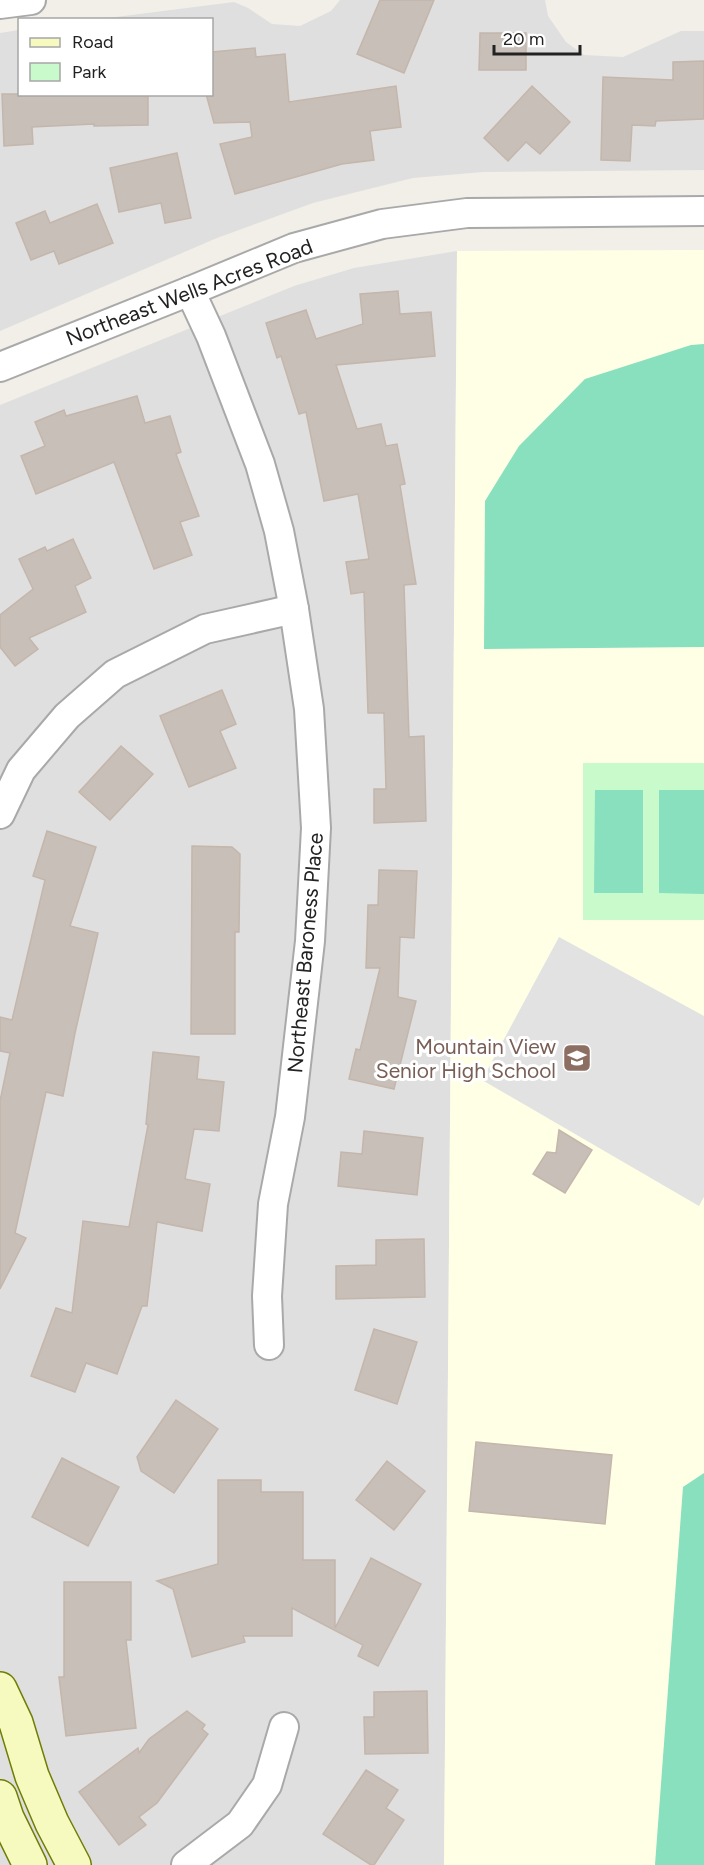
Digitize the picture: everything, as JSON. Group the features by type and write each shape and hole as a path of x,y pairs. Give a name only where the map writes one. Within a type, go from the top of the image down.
{"street":[{"path":"0,4 31,0"},
{"name":"Northeast Wells Acres Road","path":"0,367 294,248 382,224 467,213 704,211"},
{"name":"Northeast Baroness Place","path":"190,291 211,336 260,464 279,531 294,609 309,709 316,828 310,941 290,1117 273,1204 267,1296 269,1345"},
{"path":"0,814 21,770 67,716 115,674 205,629 294,609"},
{"path":"0,1689 16,1723 32,1776 51,1823 74,1865"},
{"path":"186,1865 240,1824 267,1785 284,1727"},
{"path":"0,1797 7,1818 30,1865"}],"shaded area":[{"path":"340,0 545,0 548,16 566,42 584,55 623,57 681,31 704,31 704,170 483,172 413,178 313,203 217,238 0,331 0,33 18,30 18,96 213,96 213,18 108,18 234,2 248,8 272,24 300,26 331,11"},
{"name":"Mountain View Senior High School","path":"704,250 704,1865 444,1865 457,251"},
{"path":"457,251 444,1865 0,1865 0,405 294,286 354,268"},
{"path":"559,937 704,1016 704,1197 699,1206 482,1080"}],"green space":[{"path":"704,344 704,647 484,649 485,501 519,446 585,379 691,345"},
{"path":"583,763 704,763 704,920 583,920"},
{"path":"595,790 643,790 643,893 594,893"},
{"path":"659,790 704,790 704,894 659,893"},
{"path":"704,1473 704,1865 655,1865 683,1487"}],"building":[{"path":"380,0 434,0 404,73 357,54"},
{"path":"480,33 526,33 526,70 479,70"},
{"path":"255,48 256,57 285,54 289,102 396,86 401,127 370,131 374,160 342,164 235,194 220,144 252,137 250,122 214,123 207,96 213,96 213,52"},
{"path":"704,61 704,119 656,121 655,126 632,125 630,161 601,160 603,77 673,80 673,62"},
{"path":"532,86 570,122 540,154 526,142 508,161 484,138"},
{"path":"2,94 148,96 148,125 94,126 94,124 32,127 33,144 4,146"},
{"path":"177,153 191,218 165,223 161,203 119,212 110,168"},
{"path":"97,204 113,243 59,264 54,251 31,260 16,223 45,211 50,223"},
{"path":"398,291 400,314 431,312 435,356 336,365 357,429 381,424 386,446 397,444 405,484 400,485 416,584 404,585 409,737 424,736 426,821 374,823 374,789 386,789 384,713 368,713 364,592 351,594 346,562 369,559 358,494 324,501 306,412 299,414 281,356 277,358 266,323 306,310 316,339 363,324 360,294"},
{"path":"137,396 145,423 170,416 181,452 176,454 199,516 180,522 192,555 154,569 114,462 36,494 21,456 45,446 35,422 64,410 66,416"},
{"path":"73,539 91,578 75,586 86,612 29,638 38,649 15,666 0,647 0,615 33,589 19,559 45,547 47,551"},
{"path":"222,690 236,724 220,731 236,768 189,787 160,716"},
{"path":"121,746 153,774 110,820 79,792"},
{"path":"47,831 96,847 70,926 98,933 63,1096 46,1092 15,1233 26,1238 0,1289 0,1101 10,1053 0,1051 0,1017 12,1020 45,880 33,876"},
{"path":"192,846 232,847 240,854 239,932 235,932 235,1034 191,1034"},
{"path":"379,870 417,871 414,938 400,937 398,997 416,1001 394,1089 349,1079 356,1049 360,1050 380,968 366,968 368,905 378,905"},
{"path":"153,1052 199,1057 197,1079 224,1082 219,1131 194,1129 185,1179 210,1184 202,1231 157,1222 147,1306 142,1306 117,1374 86,1363 75,1392 31,1376 56,1308 72,1313 83,1221 129,1227 148,1125 146,1124"},
{"path":"559,1130 592,1150 565,1193 533,1174 547,1152 556,1153"},
{"path":"364,1131 423,1138 417,1195 338,1186 341,1152 362,1154"},
{"path":"424,1239 425,1297 336,1299 336,1266 376,1265 376,1240"},
{"path":"374,1329 417,1342 397,1404 355,1390"},
{"path":"176,1400 218,1429 174,1493 141,1471 137,1457"},
{"path":"476,1442 612,1455 605,1524 469,1511"},
{"path":"62,1458 119,1487 88,1546 32,1517"},
{"path":"387,1461 425,1491 394,1530 356,1500"},
{"path":"218,1480 261,1480 261,1492 303,1492 303,1560 335,1560 335,1628 371,1558 421,1584 378,1666 358,1656 363,1645 292,1608 292,1636 243,1636 245,1642 192,1657 173,1589 157,1581 218,1564"},
{"path":"64,1582 131,1582 131,1640 126,1640 136,1728 66,1736 59,1677 64,1677"},
{"path":"427,1691 428,1753 365,1754 364,1717 374,1717 374,1692"},
{"path":"187,1711 205,1725 202,1729 208,1734 157,1803 139,1817 146,1825 119,1845 79,1792 138,1748 139,1753 149,1739"},
{"path":"366,1770 398,1790 386,1808 404,1820 374,1865 323,1834"}],"place":[{"name":"Mountain View Senior High School","path":"577,1058"}]}
